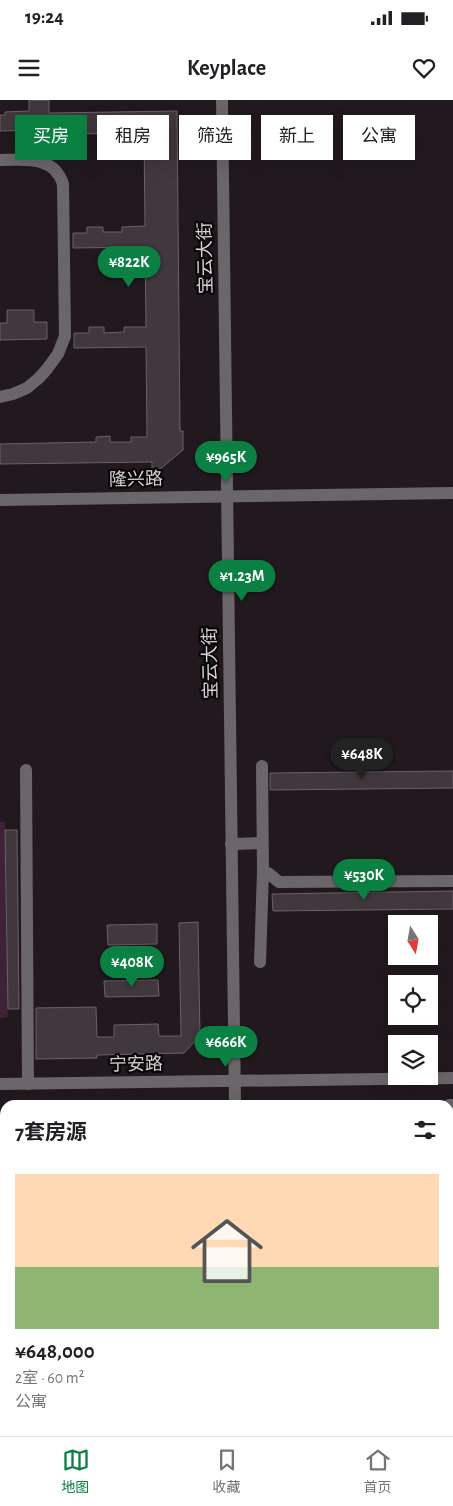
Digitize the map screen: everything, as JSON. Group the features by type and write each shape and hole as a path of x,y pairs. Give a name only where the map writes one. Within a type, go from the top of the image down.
{"street":[{"name":"宝云大街","path":"222,100 235,1100"},
{"path":"0,160 46,162 62,179 65,336 58,354 47,370 27,388 0,397"},
{"name":"隆兴路","path":"0,500 453,492"},
{"path":"260,962 263,871 262,766"},
{"path":"26,770 28,1084"},
{"path":"231,844 262,843"},
{"path":"263,871 279,882 453,881"},
{"name":"宁安路","path":"0,1084 453,1078"}],"shaded area":[{"path":"0,822 5,822 8,1017 0,1018"}],"building":[{"path":"29,100 49,100 49,113 177,111 180,431 183,431 183,450 160,469 152,470 152,462 0,464 0,444 96,442 96,437 110,436 110,442 131,442 131,437 147,437 146,347 74,348 74,333 89,333 89,327 104,327 104,333 124,332 124,327 146,327 145,247 73,248 73,233 87,233 87,227 103,227 103,232 122,232 122,227 145,226 144,160 169,160 169,115 97,115 97,134 87,134 87,115 15,115 15,131 0,131 0,115 5,115 5,112 29,111"},
{"path":"7,310 34,310 34,322 47,322 47,339 0,340 0,323 7,323"},
{"path":"453,771 453,788 270,790 270,773"},
{"path":"5,830 17,830 19,1009 8,1009"},
{"path":"453,891 453,909 273,911 272,894"},
{"path":"198,922 200,1036 184,1053 97,1055 97,1058 36,1059 36,1008 96,1007 97,1037 114,1037 114,1025 158,1024 159,1036 181,1036 179,923"},
{"path":"157,924 157,944 108,945 107,925"},
{"path":"158,980 159,996 105,997 104,981"}]}
